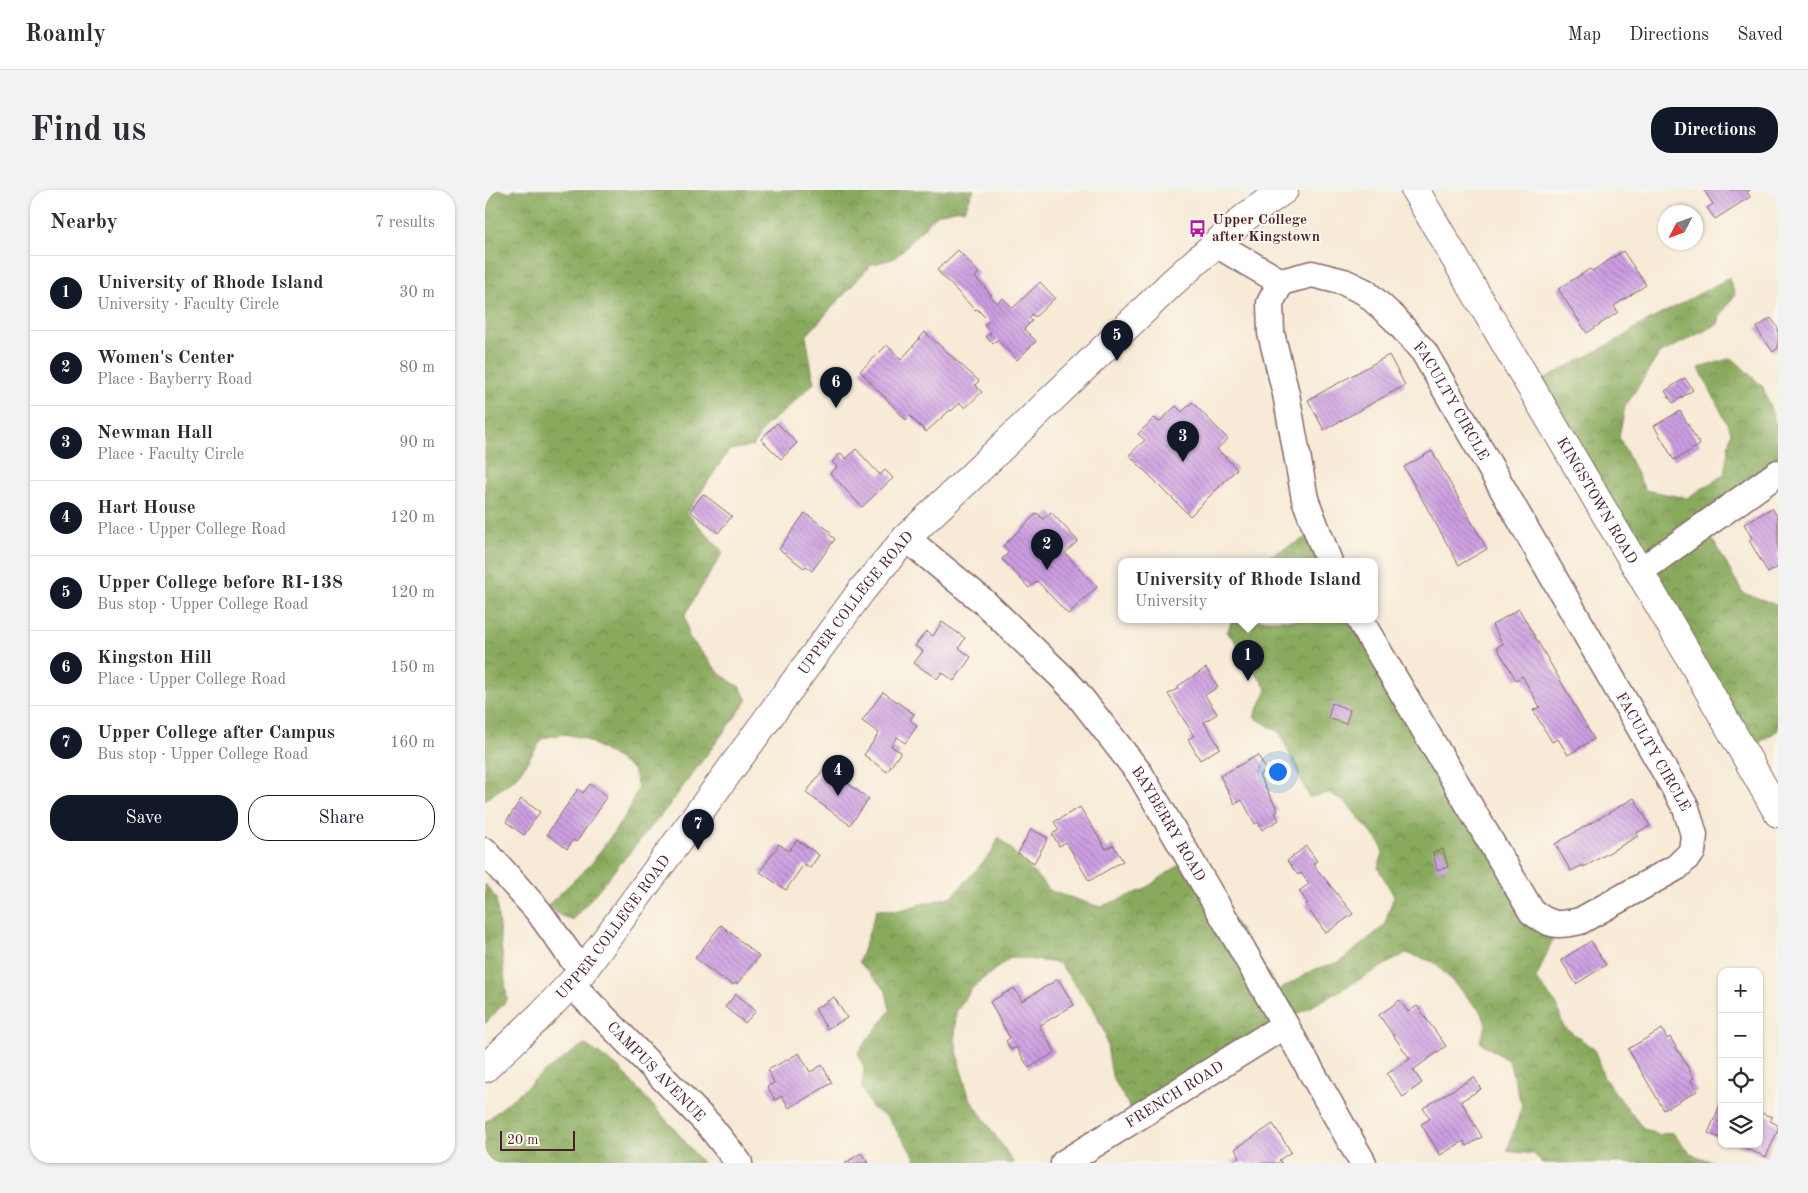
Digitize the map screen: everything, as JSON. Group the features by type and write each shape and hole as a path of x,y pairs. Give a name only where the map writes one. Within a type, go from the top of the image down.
{"street":[{"name":"UPPER COLLEGE ROAD","path":"485,1068 576,978 862,590 906,538 1172,283 1248,215 1284,190"},
{"name":"KINGSTOWN ROAD","path":"1415,190 1778,813"},
{"path":"1216,244 1281,282 1270,303 1271,334 1286,394 1305,499 1327,558"},
{"name":"FACULTY CIRCLE","path":"1281,282 1311,274 1344,282 1365,292 1393,318 1424,352 1686,808 1694,835 1692,852 1677,866 1580,921 1564,924 1547,923 1531,912 1362,623"},
{"path":"1639,572 1778,473"},
{"name":"BAYBERRY ROAD","path":"906,538 984,602 1062,677 1135,767 1228,923 1363,1163"},
{"name":"CAMPUS AVENUE","path":"485,851 539,912 576,978 709,1125 739,1163"},
{"name":"FRENCH ROAD","path":"1064,1163 1285,1025"}],"green space":[{"path":"485,190 500,190 510,193 514,190 974,190 964,210 960,209 937,214 895,258 871,265 806,336 814,383 766,425 753,446 729,450 687,513 723,552 685,614 689,637 720,674 741,688 747,701 667,808 573,920 557,914 548,905 592,863 628,812 638,788 633,769 584,738 564,734 543,738 517,777 485,800"},
{"path":"1729,278 1735,295 1720,316 1718,324 1659,354 1625,407 1619,437 1645,490 1687,498 1724,475 1731,431 1699,368 1732,358 1763,387 1778,430 1778,476 1703,527 1711,537 1743,593 1778,605 1778,730 1747,751 1540,381"},
{"path":"1317,532 1330,558 1266,558"},
{"path":"1231,623 1363,623 1532,905 1561,919 1536,979 1557,1005 1563,1026 1594,1049 1604,1078 1642,1127 1658,1135 1672,1132 1691,1154 1715,1163 1542,1163 1534,1154 1507,1151 1522,1106 1509,1061 1480,1042 1486,1025 1482,1013 1434,962 1406,953 1293,1017 1135,1117 1112,1076 1105,1033 1092,1008 1059,963 1011,957 973,987 956,1012 955,1038 960,1067 969,1097 1014,1163 916,1163 915,1157 887,1117 872,1108 862,1088 864,1068 858,1052 890,1011 886,991 859,962 877,909 895,911 953,896 992,852 999,837 1051,891 1100,907 1143,890 1192,856 1279,990 1315,969 1340,962 1384,926 1394,896 1378,868 1383,853 1380,843 1346,803 1330,793 1309,797 1280,733 1254,717 1267,690 1234,640 1227,633"},
{"path":"485,884 496,898 507,1000 485,1024"},
{"path":"584,1044 617,1066 677,1132 702,1163 485,1163 485,1122 543,1073"}],"building":[{"path":"1704,190 1750,190 1747,192 1750,197 1715,219 1707,208 1713,204"},
{"path":"958,250 979,273 975,277 997,303 1003,298 1013,308 1040,282 1055,298 1035,317 1032,314 1029,318 1032,321 1024,329 1036,341 1017,360 997,340 993,344 986,337 991,333 984,326 989,321 977,309 975,310 937,270"},
{"path":"1623,251 1646,285 1614,306 1618,312 1587,333 1558,289 1590,269 1592,271"},
{"path":"1771,318 1778,328 1778,348 1773,352 1756,328"},
{"path":"925,332 979,381 975,385 982,392 965,408 960,403 950,410 926,432 910,416 906,420 860,371 887,345 901,360"},
{"path":"1389,355 1405,385 1324,430 1308,400"},
{"path":"1685,378 1693,390 1673,403 1665,391"},
{"path":"1192,402 1228,439 1217,449 1237,469 1190,516 1129,455 1145,440 1138,434 1154,418 1159,422 1176,406 1182,412"},
{"path":"1680,411 1700,445 1674,460 1654,426"},
{"path":"777,423 797,443 781,459 761,439"},
{"path":"856,449 880,475 885,470 893,478 862,507 830,473 837,467 832,462 841,453 846,459"},
{"path":"1432,451 1487,549 1459,565 1404,467"},
{"path":"703,494 732,516 718,533 690,511"},
{"path":"1772,508 1778,518 1778,567 1768,573 1749,540 1752,538 1744,524"},
{"path":"1051,512 1078,541 1065,553 1097,587 1068,614 1037,581 1029,588 1002,559 1009,552 1003,546 1037,513 1043,519"},
{"path":"805,513 831,532 829,534 835,539 812,571 806,566 804,568 779,549"},
{"path":"1519,609 1594,739 1568,755 1558,739 1552,742 1533,710 1540,707 1522,676 1516,680 1497,647 1503,644 1492,625"},
{"path":"942,622 965,638 959,648 971,657 954,681 942,672 937,679 914,663 923,651 915,646 926,631 933,636"},
{"path":"1206,668 1218,687 1205,695 1217,714 1204,722 1220,748 1200,760 1188,739 1194,736 1168,694"},
{"path":"883,692 914,714 910,720 917,726 905,743 897,737 891,746 901,752 887,772 864,755 879,733 862,721"},
{"path":"1332,703 1350,710 1346,724 1328,718"},
{"path":"1258,755 1266,770 1259,775 1278,811 1275,813 1279,820 1262,830 1258,822 1255,824 1242,800 1235,804 1220,776"},
{"path":"825,767 869,799 850,825 806,793"},
{"path":"590,784 607,796 576,842 573,840 567,849 547,834 578,789 583,793"},
{"path":"1634,798 1650,826 1636,833 1638,836 1584,867 1583,865 1571,871 1555,844"},
{"path":"521,799 540,812 524,835 506,822"},
{"path":"1080,807 1106,849 1113,845 1123,861 1089,881 1066,842 1059,846 1052,834 1059,830 1054,822"},
{"path":"1031,829 1048,838 1034,863 1018,853"},
{"path":"797,840 819,855 810,868 804,864 786,890 760,872 779,844 789,851"},
{"path":"1306,846 1317,861 1313,864 1353,914 1326,933 1305,905 1308,903 1299,891 1309,884 1301,873 1298,875 1287,861"},
{"path":"1443,849 1448,867 1437,870 1433,852"},
{"path":"721,925 759,956 737,984 733,985 695,958"},
{"path":"1591,941 1606,965 1576,984 1561,960"},
{"path":"1058,979 1074,1005 1039,1026 1055,1052 1029,1068 1016,1047 1011,1050 1006,1041 1010,1038 990,1002 1014,988 1022,1001"},
{"path":"736,994 756,1011 745,1023 725,1007"},
{"path":"834,997 847,1018 827,1029 815,1009"},
{"path":"1400,1000 1408,1012 1417,1006 1446,1046 1413,1070 1422,1083 1403,1097 1387,1074 1410,1059 1379,1015"},
{"path":"1662,1029 1667,1039 1670,1037 1694,1078 1691,1080 1697,1091 1664,1110 1628,1049"},
{"path":"799,1053 810,1072 822,1065 832,1083 789,1108 782,1096 775,1100 767,1086 774,1083 768,1070"},
{"path":"1474,1077 1481,1089 1461,1101 1482,1137 1467,1146 1464,1141 1440,1155 1421,1124 1430,1119 1423,1108"},
{"path":"1718,1110 1718,1137 1708,1133"},
{"path":"1763,1114 1772,1117 1770,1121 1778,1125 1778,1130 1766,1157 1745,1148 1763,1148"},
{"path":"1273,1124 1291,1152 1279,1160 1282,1163 1230,1163 1240,1157 1235,1149"},
{"path":"861,1153 868,1163 845,1163"}],"place":[{"name":"Upper College after Kingstown","path":"1198,228"},
{"name":"Upper College before RI-138","path":"1117,361"},
{"name":"Kingston Hill","path":"836,408"},
{"name":"Newman Hall","path":"1183,462"},
{"name":"Women's Center","path":"1047,570"},
{"name":"University of Rhode Island","path":"1248,681"},
{"name":"Hart House","path":"838,796"},
{"name":"Upper College after Campus","path":"698,850"}]}
